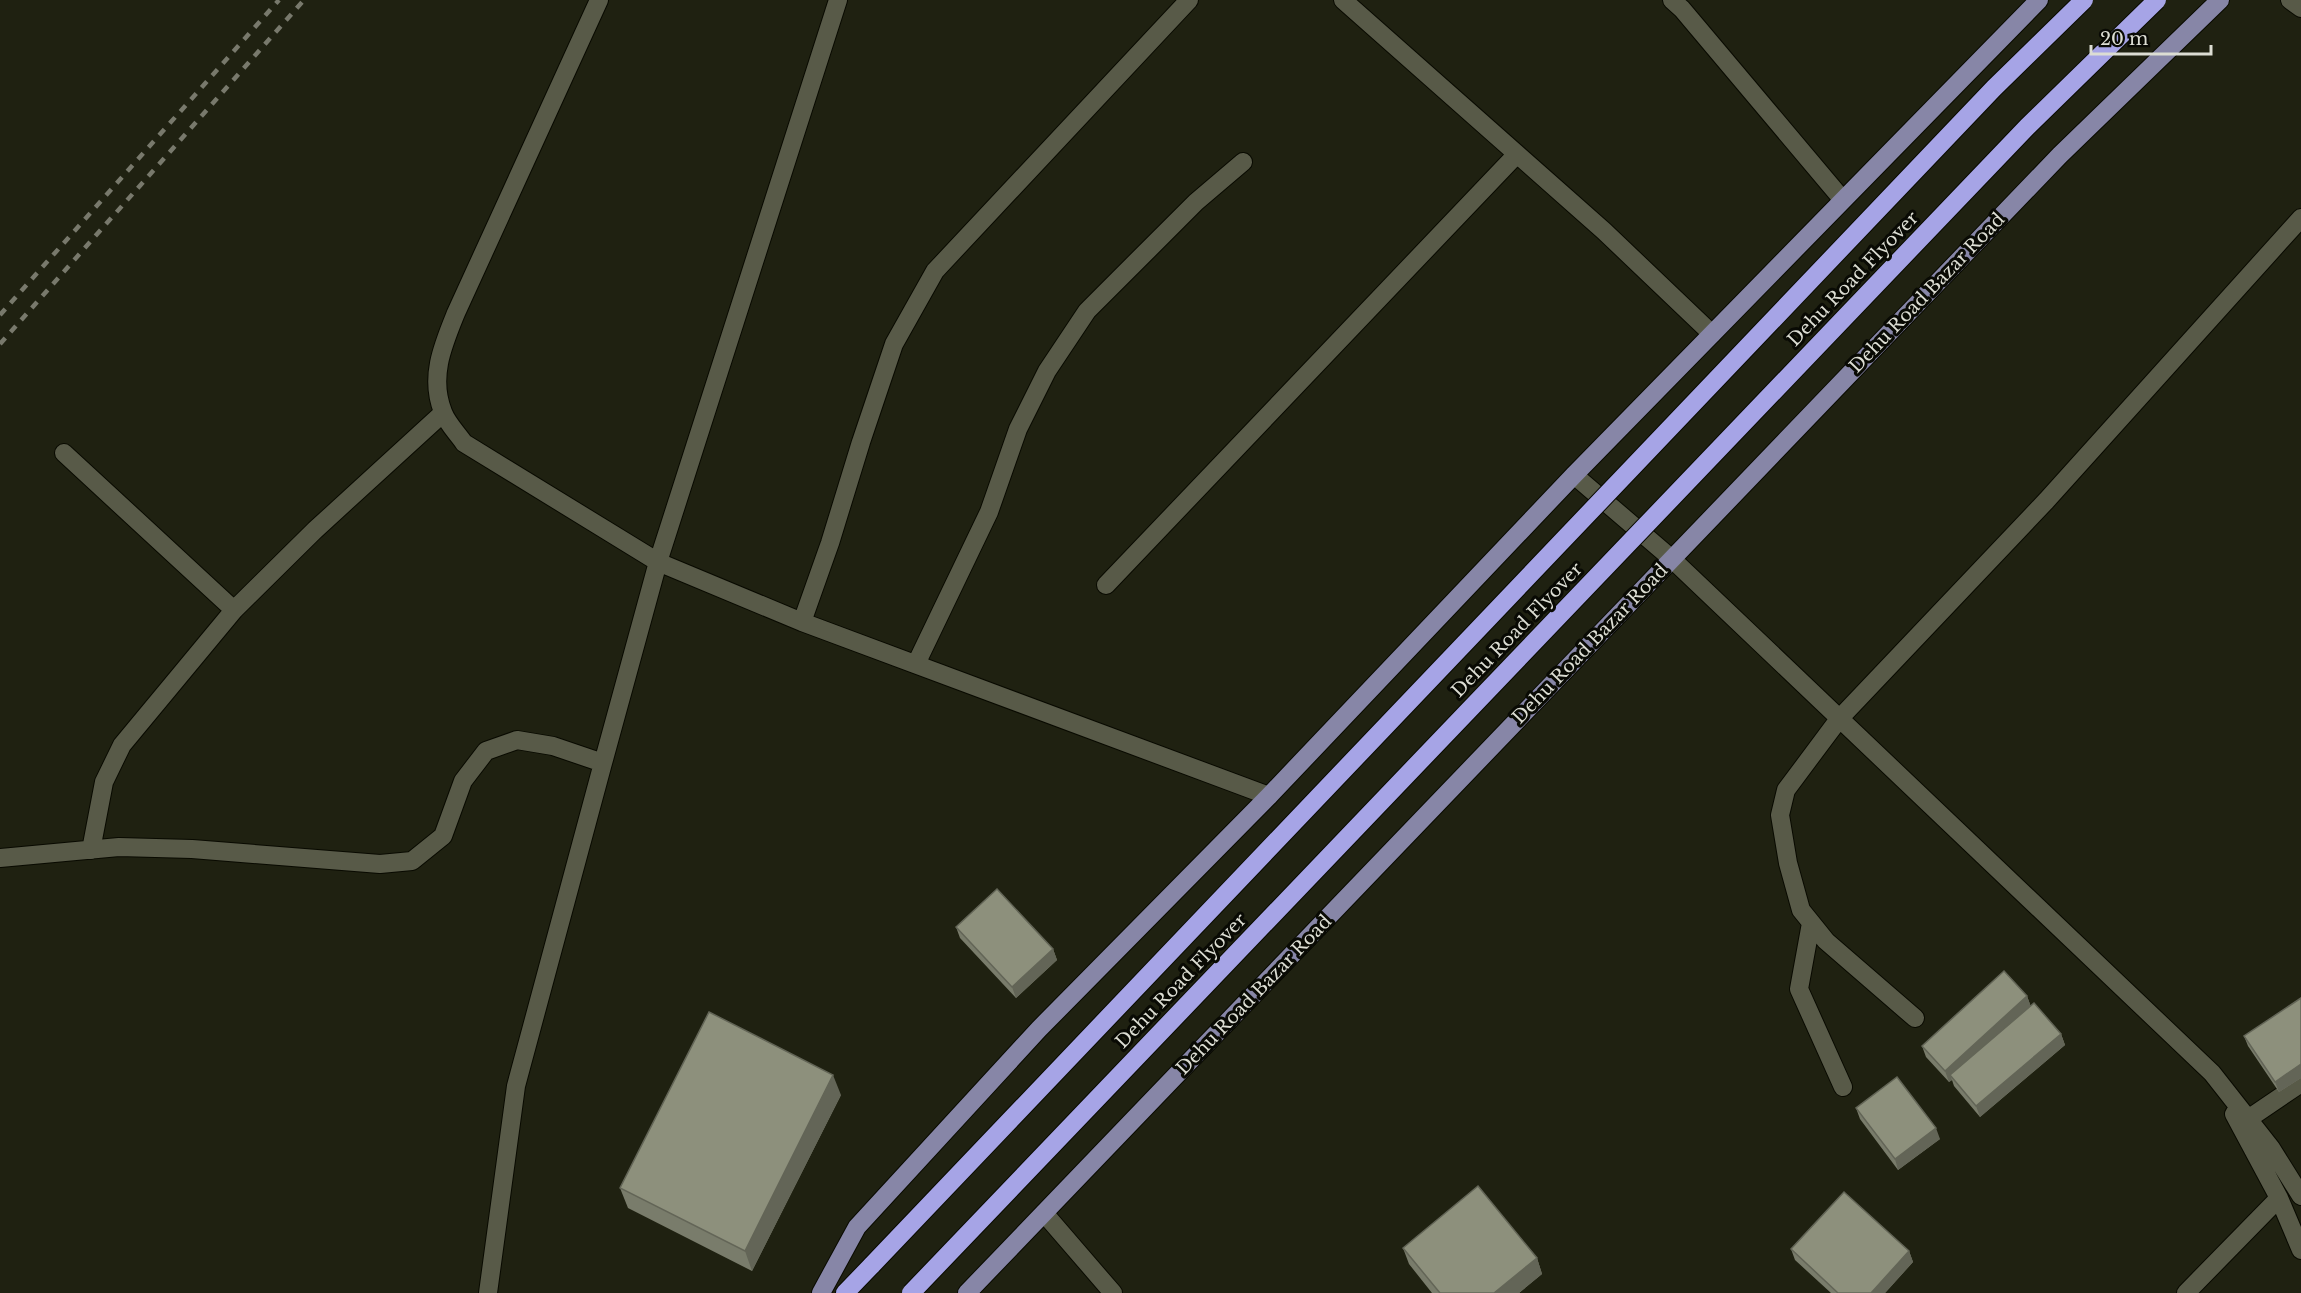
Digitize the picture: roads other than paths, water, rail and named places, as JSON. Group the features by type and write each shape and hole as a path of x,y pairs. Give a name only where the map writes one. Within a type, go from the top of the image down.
{"highway":[{"name":"Dehu Road Flyover","path":"845,1293 1994,88 2084,0"},
{"name":"Dehu Road Flyover","path":"911,1293 2019,136 2157,0"}],"main road":[{"path":"821,1293 857,1227 1039,1029 1269,796 1574,475 2039,0"},
{"name":"Dehu Road Bazar Road","path":"967,1293 2052,164 2220,0"}],"street":[{"path":"599,0 441,349 435,381 443,412 464,443 658,562 802,622 1269,796"},
{"path":"488,1293 516,1086 603,763 658,562 838,0"},
{"path":"802,622 894,344 935,271 1189,0"},
{"path":"1343,0 1604,231 1712,334"},
{"path":"2290,0 2301,8"},
{"path":"1680,3 1842,200"},
{"path":"1106,585 1518,154"},
{"path":"916,664 989,512 1018,429 1047,371 1088,311 1196,202 1243,162"},
{"path":"1915,1018 1826,941 1801,910 1788,863 1780,815 1786,790 1839,719 2046,501 2301,218"},
{"path":"91,850 104,782 122,745 234,610 315,530 443,412"},
{"path":"64,453 234,610"},
{"path":"1574,475 1672,559 2212,1073 2271,1148 2301,1196"},
{"path":"0,858 119,847 192,849 380,864 412,861 443,836 463,781 486,752 518,740 553,746 603,763"},
{"path":"1811,923 1799,989 1843,1088"},
{"path":"2212,1073 2279,1198 2301,1250"},
{"path":"2248,1119 2301,1083"},
{"path":"2186,1293 2279,1198"},
{"path":"1044,1213 1113,1293"}],"railway":[{"path":"0,315 279,0"},
{"path":"0,344 304,0"}]}
